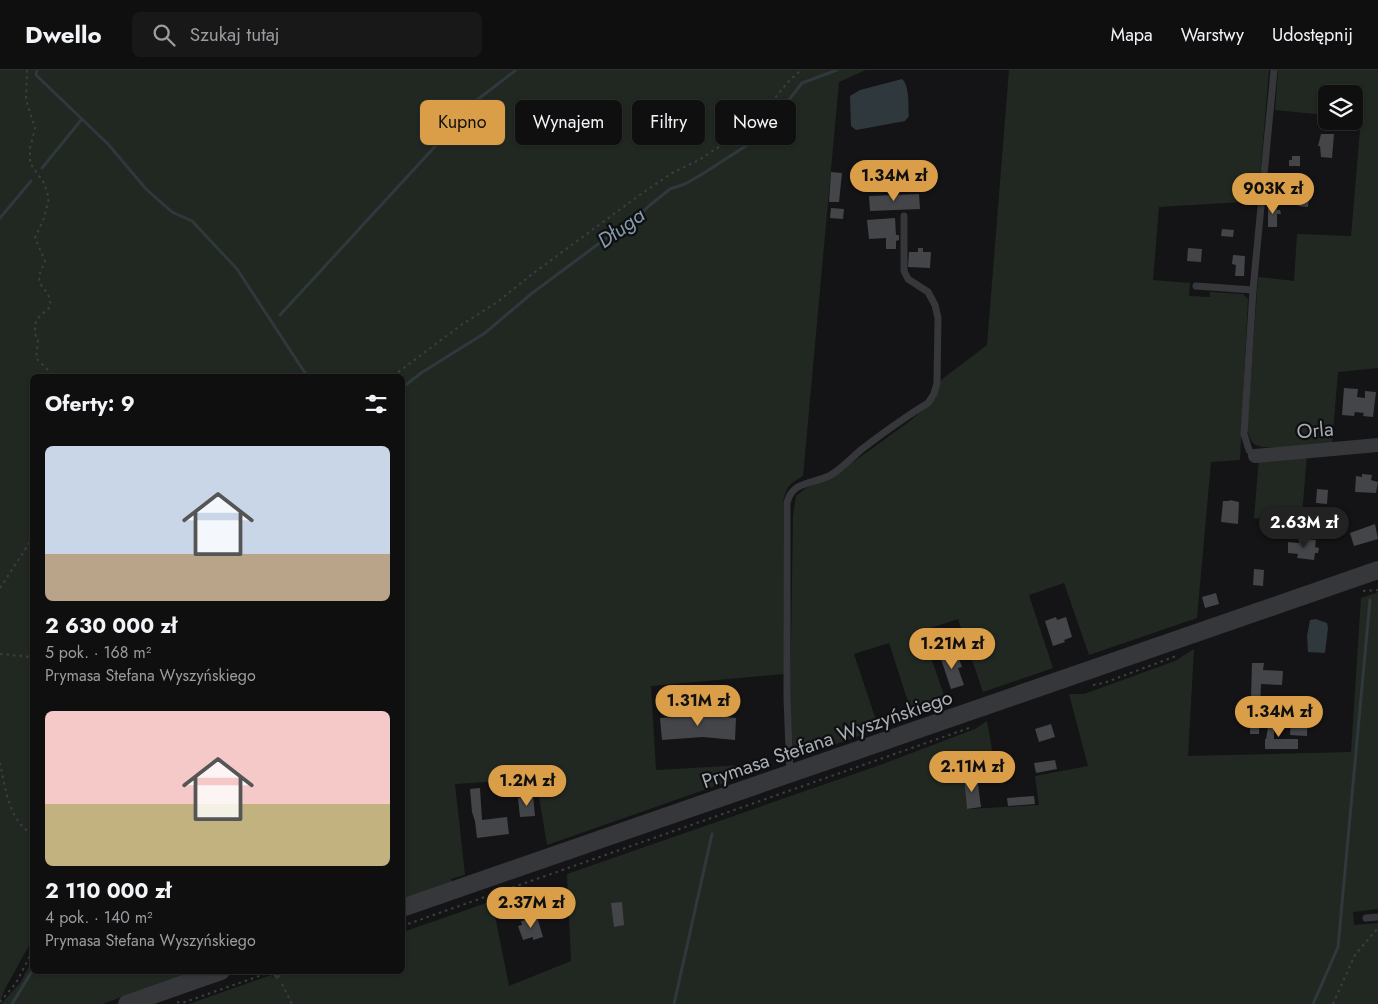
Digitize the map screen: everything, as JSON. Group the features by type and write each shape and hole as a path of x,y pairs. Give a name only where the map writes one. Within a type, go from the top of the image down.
{"street":[{"name":"Orla","path":"1255,456 1378,445"},
{"name":"Prymasa Stefana Wyszyńskiego","path":"405,907 1378,570"},
{"path":"127,1004 212,974"}],"lane":[{"path":"1255,456 1249,450 1244,434 1252,290 1274,70"},
{"path":"790,773 787,699 788,497 792,490 804,482 831,475 863,449 928,403 934,394 937,383 938,318 935,305 928,292 908,279 904,271 904,216"},
{"path":"1196,286 1252,290"},
{"path":"1366,918 1378,916"}],"path":[{"path":"28,70 26,100 35,128 30,148 30,163 44,183 49,198 44,218 34,238 45,261 39,275 40,281 48,291 51,300 50,307 38,318 35,324 35,334 38,340 36,358 52,374"},
{"path":"396,374 461,325 496,303 641,194 672,173 699,160 732,139 764,111 788,82 801,70"},
{"path":"0,588 30,542"},
{"path":"0,654 30,658"},
{"path":"0,763 8,798 14,814 25,830 30,833"},
{"path":"1332,1004 1356,955 1378,928"},
{"path":"0,1002 16,982 30,956"},
{"path":"174,1002 182,1002 269,974"},
{"path":"276,974 292,1004"}],"shaded area":[{"path":"0,70 866,70 839,82 803,476 789,486 783,502 784,674 651,686 656,770 763,764 764,769 547,845 536,779 455,784 465,875 451,879 452,883 405,899 405,374 30,374 30,944 0,1002"},
{"path":"1009,70 1269,70 1258,201 1159,207 1153,280 1190,283 1189,296 1210,297 1210,292 1243,294 1248,299 1240,460 1211,462 1197,618 1089,655 1064,583 1029,595 1053,668 983,692 958,619 922,631 947,704 913,717 889,643 854,654 879,729 799,757 795,756 790,709 793,516 796,496 807,487 834,476 910,421 935,399 941,380 987,345"},
{"path":"1278,70 1378,70 1378,368 1338,372 1332,443 1268,447 1254,444 1251,439 1247,430 1258,277 1294,281 1297,234 1351,236 1360,130 1363,130 1363,85 1318,85 1318,114 1275,110"},
{"path":"902,79 905,82 908,96 909,116 905,121 856,130 851,126 850,96 860,90"},
{"path":"1307,454 1302,516 1288,521 1254,518 1259,458"},
{"path":"1378,592 1378,909 1353,912 1354,925 1378,923 1378,1004 189,1004 271,975 274,978 284,974 405,974 405,931 492,901 509,986 571,961 567,874 880,765 975,729 987,721 996,772 964,779 967,809 1039,805 1035,776 1088,766 1069,694 1084,694 1175,661 1194,649 1188,756 1351,752 1361,598"},
{"path":"1316,619 1327,623 1325,653 1308,652 1307,636 1310,620"},
{"path":"30,965 30,974 188,974 102,1004 1,1004 20,983"}],"building":[{"path":"1321,134 1334,134 1332,158 1321,157 1320,146 1318,146"},
{"path":"1292,156 1300,156 1300,166 1289,166 1289,160 1292,160"},
{"path":"831,172 842,173 839,202 829,202"},
{"path":"1282,175 1291,176 1290,189 1281,189"},
{"path":"1299,192 1309,193 1308,207 1298,206"},
{"path":"919,194 920,209 870,211 869,196"},
{"path":"1268,204 1277,204 1277,210 1280,210 1281,214 1277,214 1277,227 1268,227"},
{"path":"831,208 844,209 843,219 830,218"},
{"path":"895,218 896,235 899,235 899,240 896,241 896,249 886,249 886,238 869,239 867,220"},
{"path":"1222,229 1234,230 1233,237 1221,236"},
{"path":"918,248 923,248 923,252 931,252 930,268 908,267 909,252 918,252"},
{"path":"1188,248 1202,249 1201,262 1187,261"},
{"path":"1233,255 1245,256 1244,276 1235,276 1236,265 1232,264"},
{"path":"1344,388 1358,389 1357,397 1365,398 1365,391 1376,392 1373,417 1363,416 1364,413 1355,412 1354,416 1342,415"},
{"path":"1362,474 1372,475 1371,480 1378,482 1376,493 1355,492 1356,476 1362,477"},
{"path":"1317,489 1328,490 1327,504 1316,503"},
{"path":"1223,501 1239,502 1238,524 1221,522"},
{"path":"1375,524 1378,539 1354,546 1350,533"},
{"path":"1305,539 1316,540 1315,547 1319,548 1318,553 1315,553 1314,560 1297,558 1298,554 1288,553 1288,542 1299,543 1299,540 1305,541"},
{"path":"1254,569 1264,570 1263,586 1253,585"},
{"path":"1216,593 1219,604 1205,608 1202,597"},
{"path":"1056,617 1057,620 1066,617 1072,637 1064,640 1065,642 1053,646 1045,621"},
{"path":"953,652 956,660 959,659 962,667 958,668 964,685 951,689 940,656"},
{"path":"1252,663 1264,663 1263,670 1283,671 1282,685 1261,684 1259,734 1250,734"},
{"path":"1291,708 1308,709 1307,736 1290,735 1291,721 1286,721 1286,716 1291,716"},
{"path":"704,715 736,718 735,740 703,737 662,740 660,718"},
{"path":"1269,721 1282,721 1282,730 1274,730 1274,739 1298,739 1298,749 1265,749"},
{"path":"1051,724 1055,737 1039,742 1035,729"},
{"path":"1055,760 1057,769 1036,773 1034,763"},
{"path":"977,777 981,807 967,809 964,778"},
{"path":"522,782 522,790 511,791 511,783"},
{"path":"480,788 482,820 507,817 509,834 477,838 470,789"},
{"path":"533,796 535,816 520,817 518,798"},
{"path":"1034,796 1035,804 1008,806 1007,798"},
{"path":"622,902 624,925 614,927 611,903"},
{"path":"537,917 543,937 523,940 518,926 522,925 521,921"}],"waterway":[{"path":"37,70 36,75 108,144 146,189 172,212 192,221 237,269 306,374"},
{"path":"477,100 516,70"},
{"name":"Długa","path":"405,386 421,373 485,333 531,294 605,239 625,229 670,189 685,184 749,144 802,83 837,70"},
{"path":"42,168 82,119"},
{"path":"280,315 436,145"},
{"path":"0,218 31,181"},
{"path":"1313,1004 1338,947 1370,600"},
{"path":"674,1004 712,834"},
{"name":"Długa","path":"12,1004 30,974"}]}
